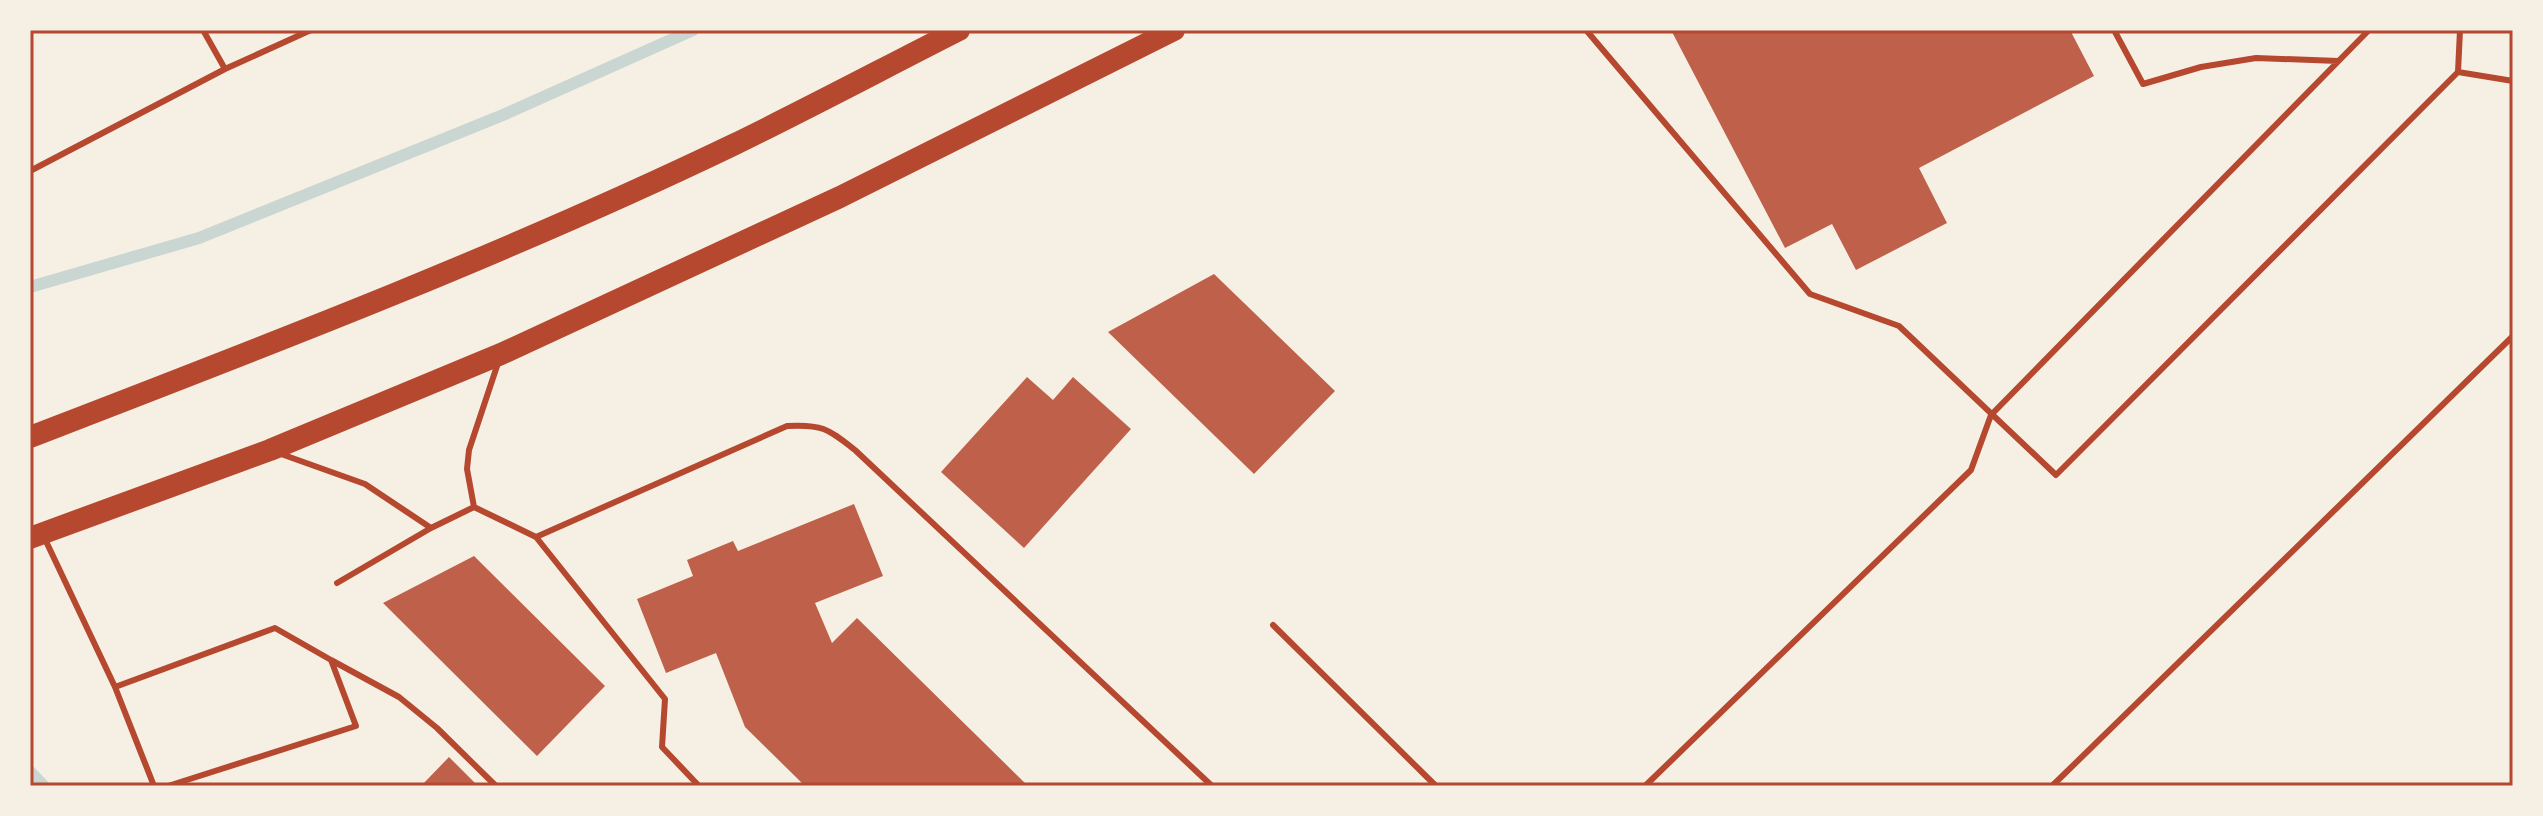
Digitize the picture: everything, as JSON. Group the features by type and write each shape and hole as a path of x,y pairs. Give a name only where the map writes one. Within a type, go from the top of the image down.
{"highway":[{"path":"30,437 312,328 596,207 733,145 959,30"},
{"path":"36,536 270,450 501,354 840,197 1174,30"}],"lane":[{"path":"203,30 225,69"},
{"path":"30,171 225,69 311,30"},
{"path":"1586,30 1810,294 1899,326 2056,475 2458,72 2460,30"},
{"path":"2114,30 2143,84 2201,67 2256,58 2338,61"},
{"path":"1645,786 1971,470 1991,415 2369,30"},
{"path":"2458,72 2513,81"},
{"path":"2052,786 2513,336"},
{"path":"474,507 467,469 469,450 501,354"},
{"path":"536,537 787,426 827,428 887,480 1212,786"},
{"path":"270,450 365,484 431,528"},
{"path":"337,583 431,528 474,507"},
{"path":"474,507 536,537 665,699 662,747 699,786"},
{"path":"36,536 115,687 154,786"},
{"path":"1273,625 1436,786"},
{"path":"115,687 275,628 399,697 437,728 496,786"},
{"path":"168,786 356,726 331,660"}],"shaded area":[{"path":"30,763 52,786 30,786"}],"building":[{"path":"1671,30 2070,30 2094,76 1919,168 1947,223 1856,270 1832,224 1785,248"},
{"path":"1214,274 1335,391 1254,474 1108,332"},
{"path":"1027,377 1053,400 1073,377 1131,429 1024,548 941,472"},
{"path":"854,504 883,576 815,603 832,643 857,618 1028,786 805,786 745,727 716,653 666,673 637,599 693,576 687,560 733,541 738,551"},
{"path":"474,556 605,686 537,756 383,603"},
{"path":"449,757 478,786 421,786"}],"waterway":[{"path":"30,287 199,238 503,115 693,30"}]}
